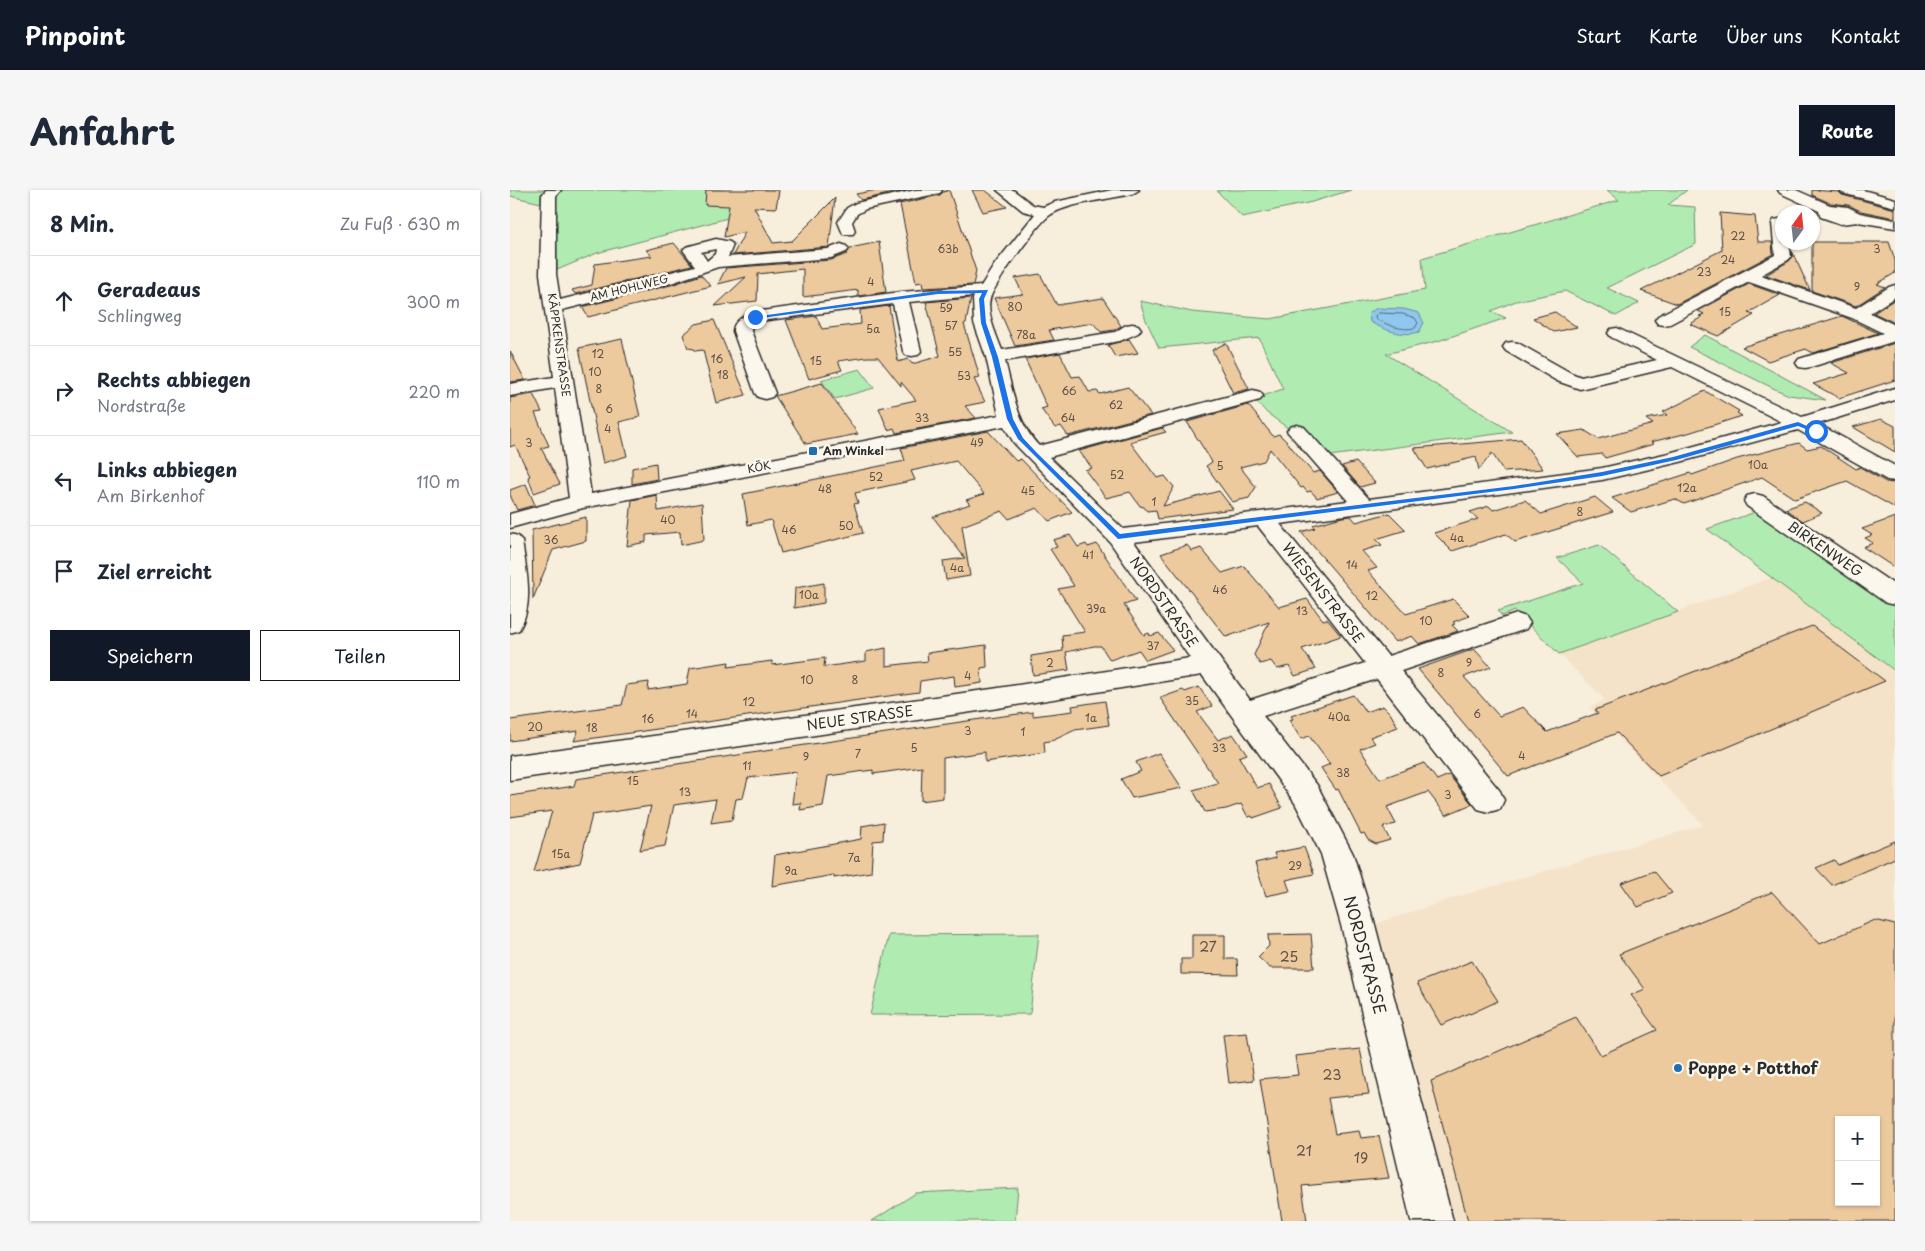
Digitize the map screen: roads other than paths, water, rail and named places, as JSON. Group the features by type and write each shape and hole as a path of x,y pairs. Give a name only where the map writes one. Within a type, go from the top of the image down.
{"street":[{"name":"KÄPPKENSTRASSE","path":"554,190 549,195 548,274 581,502"},
{"name":"AM HOHLWEG","path":"553,307 665,280 710,266 831,253 841,249 839,235 855,239 845,222 852,211 861,206 935,190"},
{"path":"1004,190 1028,208 1045,212"},
{"name":"NORDSTRASSE","path":"1132,190 1060,204 1045,212 1027,232 981,299 981,310 1010,419 1021,439 1118,537 1209,665 1306,794 1337,854 1381,1012 1432,1221"},
{"path":"1785,190 1829,210 1826,214 1837,219 1852,220 1856,218 1895,224"},
{"path":"1847,190 1895,203"},
{"path":"1664,320 1783,257 1782,250"},
{"path":"1748,276 1858,314 1895,334"},
{"path":"1858,314 1895,290"},
{"path":"765,393 742,331 742,326 747,321 763,315 900,297 986,291"},
{"path":"900,297 912,351"},
{"path":"995,357 1120,336 1132,329"},
{"path":"1617,332 1798,424 1816,431 1895,475"},
{"path":"1805,363 1895,334"},
{"path":"1512,347 1564,377 1580,383 1674,362"},
{"path":"510,390 564,381"},
{"path":"1118,537 1363,505 1514,488 1602,474 1674,458 1798,424 1895,394"},
{"path":"1035,454 1253,396"},
{"name":"KÖK","path":"510,521 581,502 1010,419"},
{"path":"1297,431 1363,505"},
{"name":"BIRKENWEG","path":"1755,501 1895,596"},
{"name":"WIESENSTRASSE","path":"1264,519 1489,800"},
{"path":"510,541 517,591 510,624"},
{"path":"1245,712 1518,623"},
{"name":"NEUE STRASSE","path":"510,768 992,699 1209,665"}],"water":[{"path":"1377,308 1404,309 1419,313 1424,323 1419,332 1406,334 1388,330 1370,322 1369,313"}],"place":[{"name":"Am Winkel","path":"813,451"},
{"name":"Poppe + Potthof","path":"1678,1068"}]}
